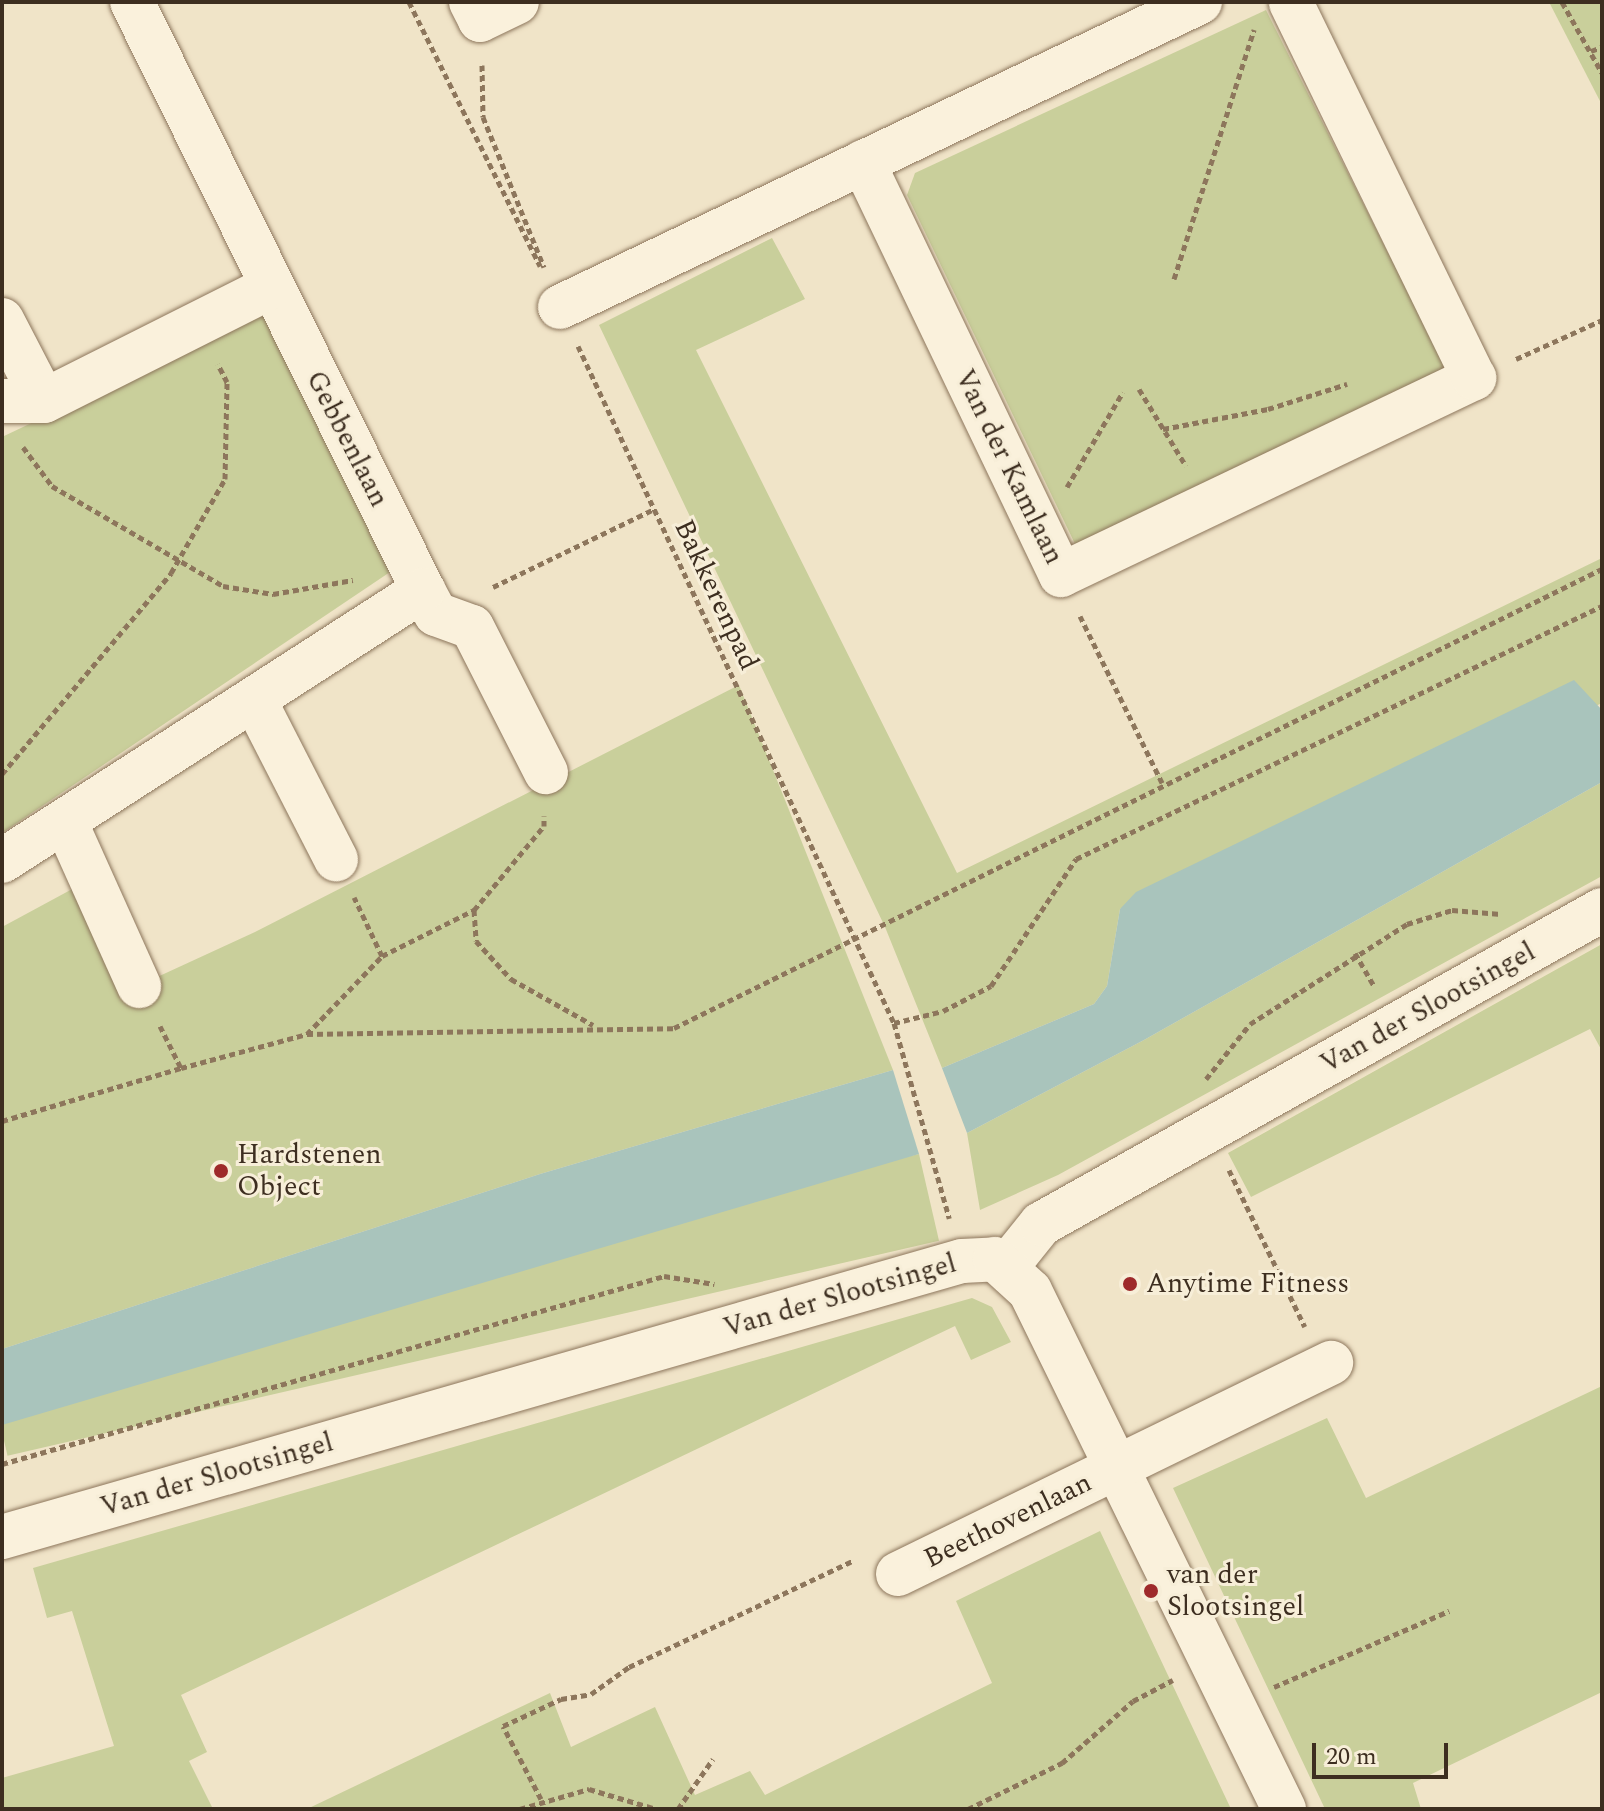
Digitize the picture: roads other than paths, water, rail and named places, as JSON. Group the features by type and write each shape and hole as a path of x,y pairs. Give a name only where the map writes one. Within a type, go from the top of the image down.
{"street":[{"name":"Gebbenlaan","path":"132,2 424,591"},
{"path":"560,306 1200,2"},
{"name":"Van der Kamlaan","path":"863,162 1061,575 1474,378 1274,9"},
{"path":"2,320 23,401 200,323 271,287"},
{"path":"2,861 424,591 472,627 546,772"},
{"path":"255,701 336,859"},
{"path":"65,821 139,986"},
{"name":"Van der Slootsingel","path":"2,1537 962,1261 984,1257 1008,1265 1041,1224 1602,910"},
{"name":"Beethovenlaan","path":"1008,1265 1030,1291 1284,1809"},
{"name":"Beethovenlaan","path":"884,1563 1117,1468 1327,1365"}],"water":[{"path":"1574,680 1602,710 1602,782 1144,1040 967,1133 942,1068 1094,1004 1107,986 1120,909 1136,892"},
{"path":"893,1070 919,1154 2,1425 2,1349 540,1174"}],"place":[{"name":"Hardstenen Object","path":"221,1171"},
{"name":"Anytime Fitness","path":"1130,1284"},
{"name":"van der Slootsingel","path":"1151,1591"}]}
